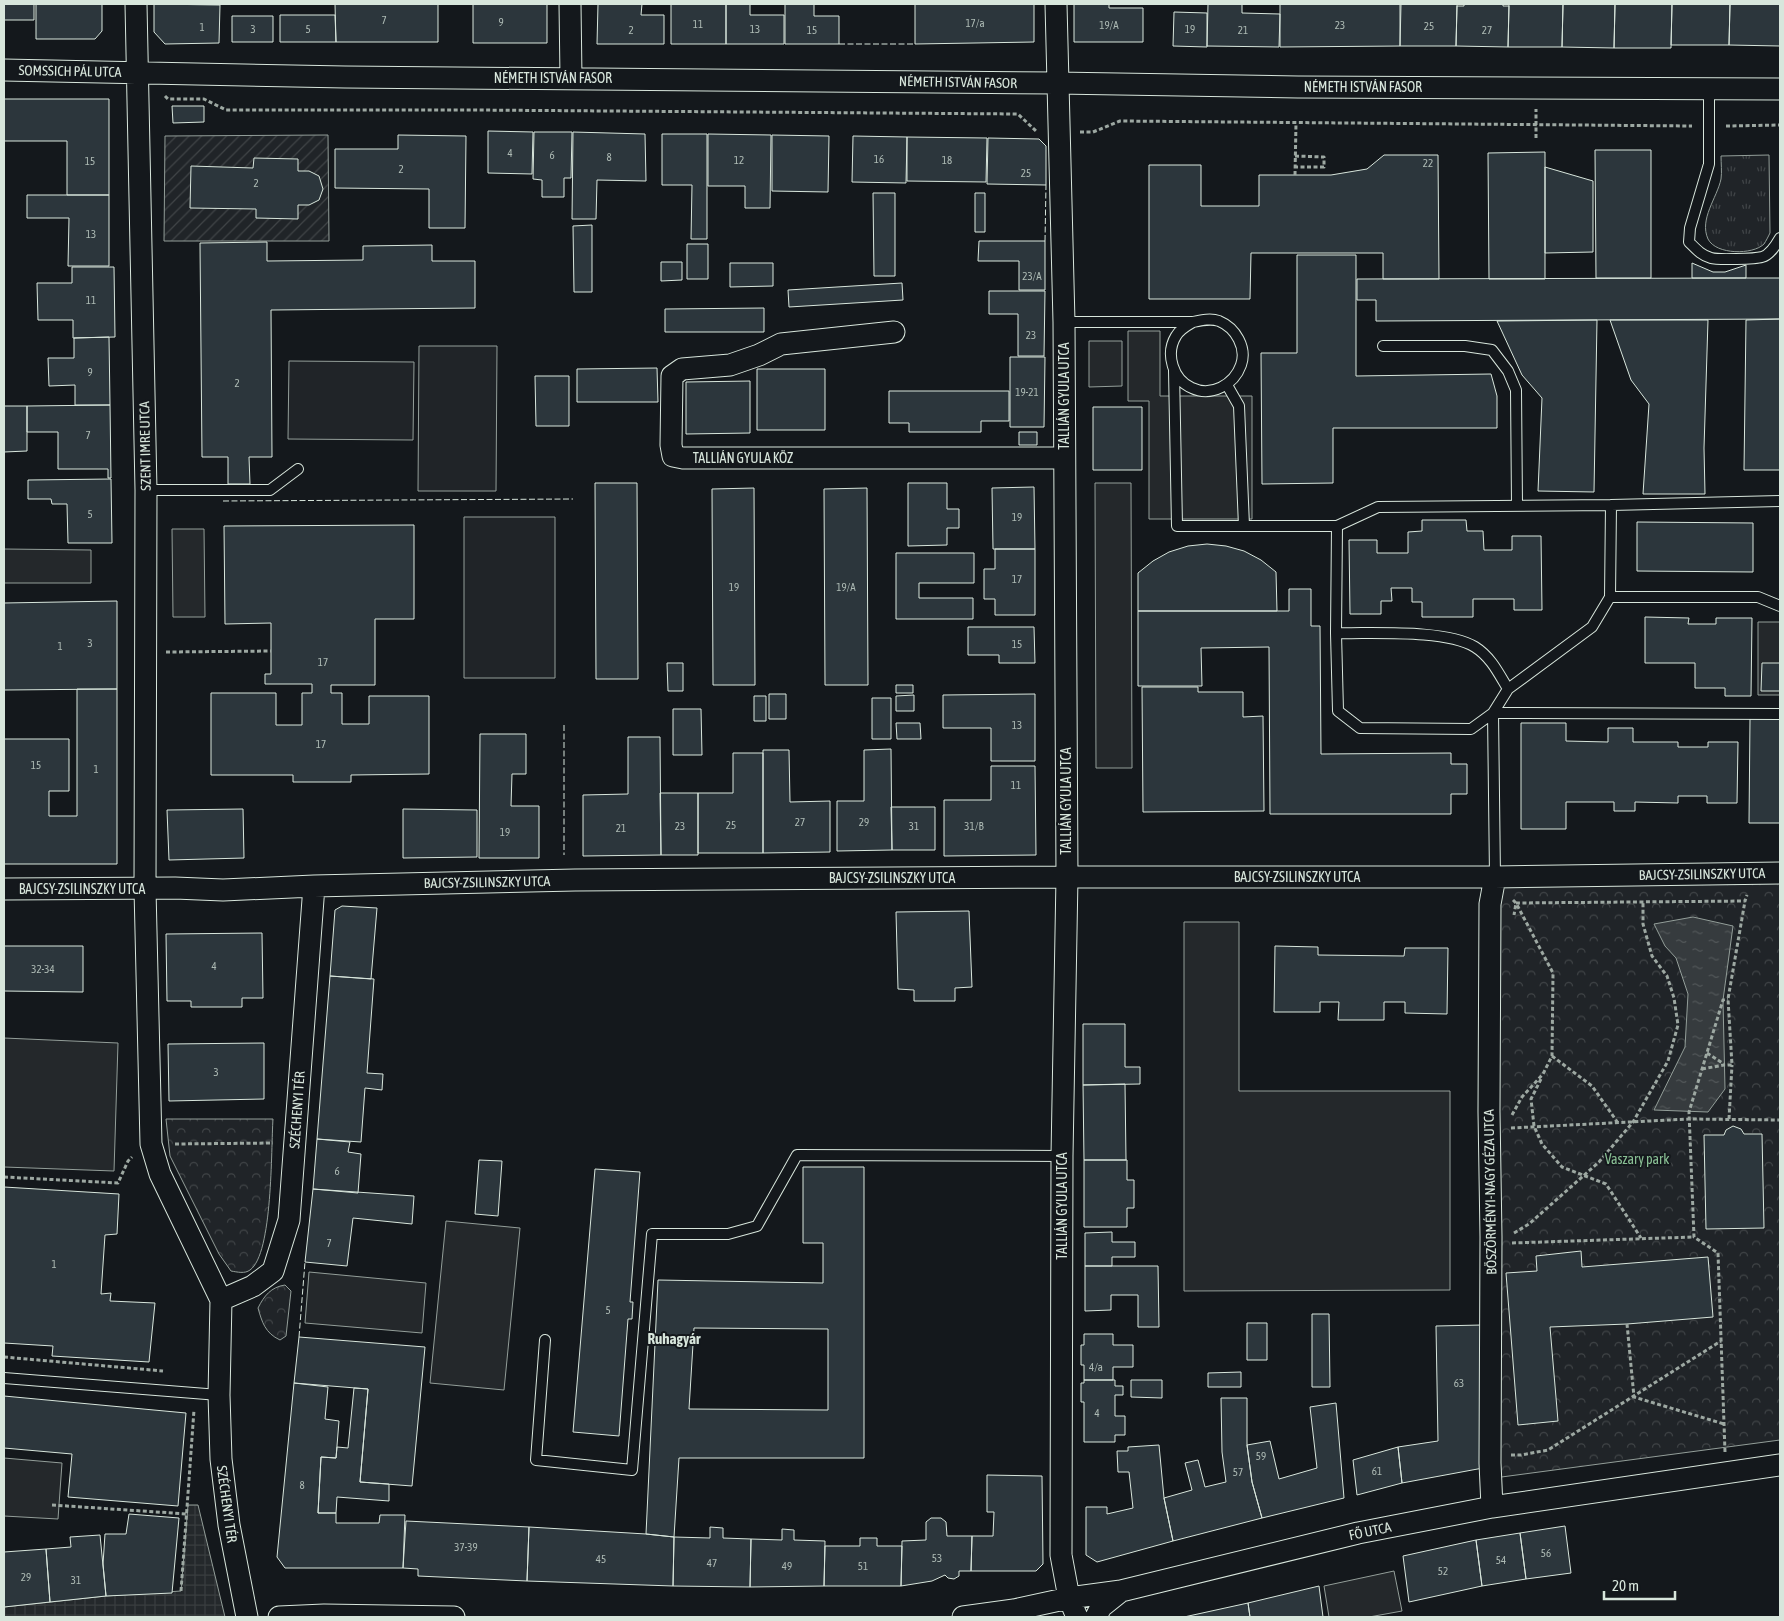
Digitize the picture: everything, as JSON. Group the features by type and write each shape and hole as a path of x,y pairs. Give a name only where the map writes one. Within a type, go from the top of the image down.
{"street":[{"name":"SZENT IMRE UTCA","path":"136,4 146,490 145,889"},
{"path":"570,4 571,78"},
{"name":"TALLIÁN GYULA UTCA","path":"1056,4 1064,322 1066,877 1062,1156 1061,1555 1069,1598 1077,1617"},
{"name":"SOMSSICH PÁL UTCA","path":"4,70 136,72"},
{"name":"NÉMETH ISTVÁN FASOR","path":"136,72 335,77 1308,87 1780,89"},
{"name":"TALLIÁN GYULA KÖZ","path":"894,332 781,344 759,355 730,365 682,369 672,376 671,445 673,456 683,458 1064,458"},
{"name":"BAJCSY-ZSILINSZKY UTCA","path":"4,889 223,890 574,880 1495,877 1780,873"},
{"name":"BÖSZÖRMÉNYI-NAGY GÉZA UTCA","path":"1492,1506 1490,1455 1497,1128 1490,904 1495,877"},
{"name":"SZÉCHENYI TÉR","path":"220,1300 253,1286 273,1271 289,1220 314,886"},
{"name":"SZÉCHENYI TÉR","path":"145,889 151,1144 160,1174 220,1300 219,1395 221,1459 229,1525 247,1617"},
{"name":"FŐ UTCA","path":"963,1617 1014,1610 1069,1598 1121,1591 1358,1533 1492,1506 1780,1464"},
{"path":"1096,1617 1101,1607 1121,1591"},
{"path":"279,1617 324,1615 454,1617"}],"lane":[{"path":"1709,88 1709,164 1690,228 1689,242 1699,253 1712,259 1748,258 1763,257 1775,248 1780,238"},
{"path":"1064,322 1193,322 1206,319 1219,321 1230,328 1238,338 1242,351 1242,364 1236,375 1227,385 1216,390 1204,391 1192,388 1174,372"},
{"path":"1193,322 1183,328 1175,337 1171,348 1170,360 1174,372 1177,526 1337,526 1378,507 1780,501"},
{"path":"1383,346 1466,346 1492,350 1508,371 1516,390 1517,506"},
{"path":"1227,385 1239,406 1244,526"},
{"path":"146,490 270,490 298,469"},
{"path":"1337,526 1336,633 1338,711 1360,728 1472,729 1493,713 1508,689 1592,627 1610,598 1611,505"},
{"path":"1610,598 1758,597 1780,606"},
{"path":"1336,633 1440,636 1474,647 1492,661 1508,689"},
{"path":"1493,713 1780,714"},
{"path":"1493,713 1495,877"},
{"path":"545,1340 536,1460 632,1470 652,1234 728,1234 757,1226 797,1155 1062,1156"},
{"path":"4,1378 219,1395"}],"path":[{"path":"136,72 168,99 204,99 226,110 1018,114 1035,132 1094,132 1120,121 1780,125"},
{"path":"1295,175 1296,123"},
{"path":"1295,156 1324,157 1324,168 1295,167"},
{"path":"145,652 271,650"},
{"path":"1694,1236 1689,1112 1725,999 1745,901 1756,873"},
{"path":"1494,1244 1529,1224 1599,1162 1632,1122 1668,1061 1678,1025 1674,998 1667,976 1652,956 1643,924 1643,901"},
{"path":"1641,1238 1606,1184 1562,1167 1542,1144 1534,1126 1531,1099 1552,1056 1552,973 1516,903 1745,901"},
{"path":"1725,999 1732,1065 1729,1120"},
{"path":"1707,1053 1724,1065"},
{"path":"1552,1056 1592,1086 1618,1123"},
{"path":"1702,1070 1732,1065"},
{"path":"1497,1128 1543,1074"},
{"path":"1497,1128 1689,1119 1780,1120"},
{"path":"4,1177 118,1183 128,1161 151,1144 294,1143"},
{"path":"1494,1244 1694,1236 1718,1253 1725,1472"},
{"path":"1627,1324 1634,1397"},
{"path":"1490,1455 1521,1455 1548,1450 1721,1342"},
{"path":"4,1357 162,1370"},
{"path":"1634,1397 1724,1424"},
{"path":"181,1592 194,1410"},
{"path":"52,1505 187,1514"}],"green space":[{"path":"328,135 329,241 164,241 165,136"},
{"path":"1769,155 1770,233 1764,244 1752,250 1735,252 1726,251 1712,244 1708,239 1706,224 1707,216 1721,179 1721,156"},
{"path":"419,346 497,346 496,491 418,491"},
{"path":"289,361 414,362 413,440 288,439"},
{"path":"464,517 555,517 555,678 464,678"},
{"name":"Vaszary park","path":"1780,873 1780,1440 1494,1478 1495,877"},
{"path":"166,1119 273,1119 267,1223 258,1260 250,1270 246,1272 231,1271 219,1254 170,1156"},
{"path":"285,1285 291,1291 286,1336 280,1340 268,1330 258,1308 268,1293"}],"shaded area":[{"path":"1128,331 1160,331 1160,396 1252,396 1252,519 1149,519 1149,401 1128,401"},
{"path":"1089,341 1122,341 1122,386 1089,387"},
{"path":"1095,483 1131,483 1132,768 1096,768"},
{"path":"172,529 204,529 205,617 173,617"},
{"path":"4,549 91,550 91,583 4,583"},
{"path":"1758,622 1780,622 1780,695 1758,695"},
{"path":"1184,922 1239,922 1239,1091 1450,1091 1450,1290 1184,1291"},
{"path":"4,1038 118,1043 114,1171 4,1167"},
{"path":"446,1221 520,1228 504,1390 430,1383"},
{"path":"309,1272 426,1283 422,1333 305,1323"},
{"path":"4,1458 62,1463 58,1519 4,1516"},
{"path":"188,1505 198,1505 225,1617 4,1617 4,1607 106,1596 181,1591"},
{"path":"1394,1571 1402,1611 1369,1617 1329,1617 1324,1586"}],"water":[{"path":"1693,917 1733,926 1723,1000 1725,1089 1708,1112 1654,1110 1685,1047 1688,994 1676,958 1665,946 1654,924"}],"building":[{"path":"4,4 34,4 34,20 4,20"},
{"path":"36,4 102,4 102,31 95,39 36,39"},
{"path":"154,4 220,5 219,43 165,44 154,32"},
{"path":"335,4 438,4 438,42 336,42"},
{"path":"473,4 547,4 547,43 473,43"},
{"path":"598,4 642,4 641,15 664,15 664,44 597,44"},
{"path":"671,4 726,4 726,44 671,44"},
{"path":"726,4 750,4 750,15 784,15 784,44 726,44"},
{"path":"785,4 814,4 814,16 839,16 839,44 785,44"},
{"path":"915,4 1034,4 1034,42 915,44"},
{"path":"1074,4 1109,4 1109,8 1143,8 1143,42 1074,42"},
{"path":"1208,4 1242,4 1242,13 1280,14 1279,47 1207,46"},
{"path":"1280,4 1400,4 1400,46 1280,47"},
{"path":"1401,4 1457,4 1456,46 1400,46"},
{"path":"1464,4 1503,4 1503,6 1509,6 1508,47 1456,46 1457,6 1464,6"},
{"path":"1509,4 1563,4 1562,47 1508,47"},
{"path":"1563,4 1615,4 1614,48 1562,47"},
{"path":"1615,4 1672,4 1671,48 1614,48"},
{"path":"1672,4 1730,4 1729,45 1671,45"},
{"path":"1730,4 1780,4 1780,46 1729,45"},
{"path":"1174,12 1207,13 1207,47 1173,46"},
{"path":"280,15 335,15 336,42 280,42"},
{"path":"232,16 273,16 273,42 232,42"},
{"path":"4,99 109,99 109,195 67,195 67,141 4,141"},
{"path":"172,106 204,106 204,122 173,123"},
{"path":"488,131 533,132 532,174 488,173"},
{"path":"534,132 572,132 571,178 564,178 564,197 542,197 542,180 533,179"},
{"path":"573,132 645,134 646,181 597,180 596,219 572,219"},
{"path":"662,134 707,134 707,239 691,239 692,185 662,185"},
{"path":"708,134 771,135 770,208 745,208 745,186 708,186"},
{"path":"398,135 466,136 465,228 429,228 429,189 335,188 335,149 398,149"},
{"path":"772,135 829,136 828,192 772,191"},
{"path":"853,136 907,137 906,183 852,182"},
{"path":"907,137 987,138 986,182 907,181"},
{"path":"988,138 1039,139 1046,146 1046,185 987,184"},
{"path":"1595,150 1651,150 1651,278 1596,278"},
{"path":"1545,152 1545,279 1489,279 1488,153"},
{"path":"1384,155 1438,155 1439,279 1383,279 1383,253 1251,253 1250,299 1149,299 1149,165 1201,165 1201,206 1259,206 1259,175 1331,175 1367,169"},
{"path":"254,158 298,159 298,171 309,171 319,176 323,189 319,200 309,205 298,205 298,219 256,218 256,209 190,208 191,166 253,168"},
{"path":"1545,167 1593,181 1593,252 1545,253"},
{"path":"873,193 895,193 895,276 874,276"},
{"path":"975,193 985,193 985,232 975,232"},
{"path":"27,195 109,195 109,266 68,266 69,218 27,218"},
{"path":"592,225 592,292 574,292 573,226"},
{"path":"979,241 1045,241 1045,290 1019,290 1019,261 978,261"},
{"path":"267,242 267,261 363,260 363,246 432,245 432,261 475,261 475,308 271,310 272,457 249,457 250,484 228,484 228,457 202,457 200,243"},
{"path":"687,244 708,244 708,279 687,279"},
{"path":"1297,255 1356,255 1356,376 1491,374 1497,396 1497,428 1333,428 1333,483 1262,484 1261,353 1297,353"},
{"path":"661,262 682,262 682,280 661,281"},
{"path":"730,263 773,263 773,286 730,287"},
{"path":"1692,263 1713,272 1725,272 1746,265 1746,278 1692,278"},
{"path":"72,267 114,267 115,337 73,338 73,320 38,320 37,283 72,283"},
{"path":"1780,278 1780,319 1376,321 1376,300 1357,300 1357,279"},
{"path":"902,283 903,300 789,307 788,290"},
{"path":"989,291 1045,291 1044,356 1018,356 1018,314 989,314"},
{"path":"764,308 764,332 665,332 665,309"},
{"path":"1780,319 1780,470 1744,470 1746,320"},
{"path":"1597,320 1594,492 1538,491 1542,398 1522,375 1497,321"},
{"path":"1610,320 1708,320 1704,448 1705,494 1643,494 1649,404 1631,380"},
{"path":"109,337 110,405 75,405 75,385 49,386 48,358 74,358 74,338"},
{"path":"1010,357 1045,357 1044,427 1010,427"},
{"path":"657,368 658,402 577,402 577,369"},
{"path":"757,369 825,369 825,430 757,430"},
{"path":"535,376 569,376 569,426 536,426"},
{"path":"750,381 750,433 686,434 686,382"},
{"path":"889,391 1009,391 1009,421 981,421 981,432 909,432 909,423 889,423"},
{"path":"110,405 111,478 108,478 108,469 58,469 58,432 27,432 27,406"},
{"path":"4,406 27,406 27,451 4,452"},
{"path":"1093,407 1142,407 1142,470 1093,470"},
{"path":"1019,432 1037,432 1037,445 1019,445"},
{"path":"111,479 112,543 68,543 67,504 52,504 51,499 28,499 28,480"},
{"path":"595,483 637,483 638,679 596,679"},
{"path":"908,483 947,483 947,509 959,509 959,528 947,528 947,545 908,546"},
{"path":"1034,487 1035,549 993,549 992,488"},
{"path":"754,488 755,685 713,685 712,489"},
{"path":"867,488 868,685 825,685 824,489"},
{"path":"1422,520 1466,520 1467,531 1483,531 1484,550 1512,550 1512,536 1541,536 1542,610 1514,610 1514,599 1473,599 1473,617 1422,617 1422,602 1412,602 1412,588 1391,588 1392,601 1381,601 1381,614 1350,614 1349,540 1377,540 1377,553 1408,553 1408,532 1422,531"},
{"path":"1637,522 1753,523 1753,572 1637,571"},
{"path":"414,525 414,619 375,619 375,685 331,685 331,693 342,693 342,724 369,724 369,696 429,696 429,774 351,775 351,782 293,782 293,775 211,775 211,693 276,693 276,725 302,725 302,693 312,693 312,684 265,684 265,674 271,674 271,623 225,624 224,526"},
{"path":"1207,544 1226,546 1244,551 1261,560 1276,572 1277,611 1138,611 1138,573 1153,561 1169,552 1188,546"},
{"path":"995,549 1035,549 1035,615 995,615 995,599 984,599 984,569 995,569"},
{"path":"896,553 974,553 974,583 919,583 919,598 973,598 973,619 896,619"},
{"path":"1289,589 1311,589 1311,626 1320,626 1321,754 1451,753 1451,764 1467,764 1467,794 1451,794 1451,814 1270,814 1269,647 1201,648 1202,686 1138,686 1138,611 1289,611"},
{"path":"117,601 117,689 4,690 4,603"},
{"path":"1645,617 1689,618 1688,624 1716,624 1716,618 1752,618 1751,696 1725,696 1725,688 1695,688 1695,663 1645,663"},
{"path":"968,627 1034,627 1035,663 999,663 999,655 968,655"},
{"path":"667,663 683,663 683,691 668,691"},
{"path":"1762,663 1780,663 1780,691 1761,691"},
{"path":"896,685 913,685 913,693 896,693"},
{"path":"1142,687 1198,687 1198,692 1243,692 1243,717 1263,716 1264,811 1143,812"},
{"path":"77,689 117,689 117,864 4,864 4,739 69,739 69,791 49,791 49,816 77,816"},
{"path":"769,694 786,694 786,719 769,719"},
{"path":"1035,694 1035,761 991,761 991,728 943,728 943,695"},
{"path":"914,695 914,711 896,711 896,696"},
{"path":"754,696 766,696 766,721 754,721"},
{"path":"872,698 891,698 891,739 872,739"},
{"path":"673,709 701,709 702,755 673,755"},
{"path":"1750,719 1780,719 1780,823 1749,823"},
{"path":"896,723 920,723 921,739 897,739"},
{"path":"1521,723 1566,723 1566,741 1608,742 1608,728 1633,728 1633,742 1678,742 1678,747 1708,747 1708,742 1738,742 1737,803 1707,803 1707,796 1678,796 1678,803 1635,802 1635,811 1614,811 1614,802 1566,802 1566,829 1521,829"},
{"path":"480,734 526,734 526,774 512,774 511,806 539,806 539,858 479,858"},
{"path":"628,737 660,737 661,855 583,856 583,795 628,794"},
{"path":"891,749 892,850 837,851 837,801 864,801 864,750"},
{"path":"763,750 789,750 790,802 830,801 830,852 763,853"},
{"path":"733,753 763,753 763,853 698,853 698,793 733,793"},
{"path":"991,766 1035,766 1036,855 944,856 944,800 991,800"},
{"path":"660,793 698,793 698,855 661,855"},
{"path":"891,807 935,807 935,850 892,850"},
{"path":"243,809 244,858 169,860 167,810"},
{"path":"403,809 477,810 477,857 403,858"},
{"path":"342,906 377,908 371,979 330,976 335,910"},
{"path":"969,911 972,987 955,988 955,1001 914,1001 914,990 898,989 896,912"},
{"path":"262,933 263,998 242,998 242,1007 191,1007 191,1001 167,1001 166,934"},
{"path":"4,946 83,946 83,992 4,991"},
{"path":"1275,946 1318,947 1318,955 1404,956 1405,948 1448,948 1447,1014 1405,1013 1405,1002 1384,1002 1384,1020 1338,1020 1339,1002 1320,1002 1320,1012 1274,1012"},
{"path":"330,976 374,979 367,1073 383,1074 382,1090 365,1088 361,1142 317,1139"},
{"path":"1083,1024 1125,1024 1125,1067 1140,1067 1140,1084 1083,1085"},
{"path":"264,1043 264,1099 169,1101 168,1044"},
{"path":"1125,1084 1126,1160 1084,1160 1083,1085"},
{"path":"1733,1126 1741,1129 1744,1134 1762,1134 1764,1228 1706,1229 1704,1135 1724,1135 1726,1130"},
{"path":"317,1139 350,1142 348,1152 361,1154 358,1193 313,1189"},
{"path":"479,1160 502,1161 498,1216 475,1214"},
{"path":"1084,1160 1127,1160 1127,1180 1134,1180 1134,1208 1127,1208 1127,1227 1084,1227"},
{"path":"803,1167 864,1167 864,1458 679,1458 674,1537 646,1534 658,1280 823,1283 823,1243 803,1243","holes":["694,1328 828,1329 828,1410 689,1409"]},
{"path":"595,1169 640,1172 630,1302 633,1302 632,1319 628,1319 619,1436 573,1432"},
{"path":"4,1187 119,1194 117,1234 105,1235 101,1294 111,1293 110,1301 155,1303 149,1362 52,1356 53,1346 4,1343"},
{"path":"313,1189 414,1196 412,1224 353,1218 347,1266 305,1262"},
{"path":"1112,1232 1112,1242 1135,1242 1135,1257 1112,1257 1112,1266 1085,1266 1085,1233"},
{"path":"1581,1251 1582,1267 1708,1257 1713,1317 1627,1324 1550,1327 1558,1421 1518,1425 1506,1273 1537,1271 1536,1256"},
{"path":"1085,1266 1158,1266 1159,1327 1138,1327 1138,1295 1111,1295 1111,1310 1085,1311"},
{"path":"1312,1314 1329,1314 1330,1387 1312,1387"},
{"path":"1247,1323 1267,1323 1267,1360 1247,1360"},
{"path":"1482,1325 1483,1468 1402,1483 1398,1447 1438,1441 1436,1326"},
{"path":"1084,1334 1113,1334 1113,1345 1133,1345 1133,1367 1113,1367 1113,1380 1084,1380 1084,1365 1081,1365 1081,1345 1084,1345"},
{"path":"299,1337 425,1347 412,1486 360,1482 368,1389 294,1383"},
{"path":"1241,1372 1241,1387 1208,1387 1208,1373"},
{"path":"1084,1380 1115,1380 1115,1386 1123,1386 1123,1395 1115,1395 1115,1416 1125,1416 1125,1435 1115,1435 1115,1442 1084,1442 1084,1402 1081,1402 1081,1383 1084,1383"},
{"path":"1131,1380 1162,1380 1162,1398 1131,1397"},
{"path":"294,1383 328,1387 325,1419 339,1421 336,1458 321,1457 318,1513 336,1513 336,1523 379,1523 380,1515 405,1515 403,1568 285,1568 277,1557"},
{"path":"354,1388 368,1389 360,1482 389,1484 389,1501 337,1497 336,1513 318,1513 321,1457 336,1458 337,1447 348,1448"},
{"path":"4,1396 186,1413 178,1506 68,1497 72,1454 4,1448"},
{"path":"1221,1398 1247,1398 1247,1445 1252,1482 1262,1518 1173,1541 1164,1498 1192,1490 1185,1463 1198,1460 1205,1487 1226,1482 1222,1452"},
{"path":"1336,1403 1344,1498 1262,1518 1252,1482 1247,1445 1270,1441 1279,1479 1317,1468 1310,1407"},
{"path":"1159,1445 1164,1498 1173,1541 1097,1562 1086,1555 1086,1507 1107,1507 1107,1514 1133,1508 1129,1472 1118,1472 1117,1451 1128,1451 1128,1447"},
{"path":"1398,1447 1402,1483 1357,1495 1353,1460"},
{"path":"987,1475 1042,1476 1043,1564 1036,1571 971,1571 972,1536 993,1536 994,1512 987,1512"},
{"path":"129,1514 179,1518 172,1593 106,1596 103,1564 105,1534 126,1534"},
{"path":"931,1518 941,1518 946,1522 947,1536 972,1536 971,1571 959,1571 959,1576 954,1579 948,1578 945,1575 932,1581 901,1586 902,1541 926,1540 926,1522"},
{"path":"406,1521 529,1527 527,1581 418,1576 418,1569 403,1568"},
{"path":"1565,1526 1571,1573 1526,1579 1520,1533"},
{"path":"529,1527 674,1537 673,1586 527,1581"},
{"path":"710,1527 723,1528 723,1538 751,1539 750,1587 673,1586 674,1537 710,1538"},
{"path":"782,1529 794,1530 794,1540 825,1541 824,1586 750,1587 751,1539 782,1540"},
{"path":"1520,1533 1526,1579 1482,1586 1476,1540"},
{"path":"100,1535 106,1596 50,1602 46,1549 71,1547 70,1537"},
{"path":"860,1538 877,1538 877,1546 902,1546 901,1586 824,1586 825,1546 860,1546"},
{"path":"1476,1540 1482,1586 1409,1602 1403,1556"},
{"path":"46,1549 50,1602 4,1607 4,1552"},
{"path":"1319,1586 1323,1617 1250,1617 1248,1603"},
{"path":"1248,1603 1250,1617 1184,1617"}],"fence":[{"path":"839,44 915,44"},
{"path":"1045,241 1046,185"},
{"path":"223,501 573,499"},
{"path":"564,725 564,855"},
{"path":"299,1337 305,1262"}],"district":[{"name":"Ruhagyár","path":"674,1338"}]}
